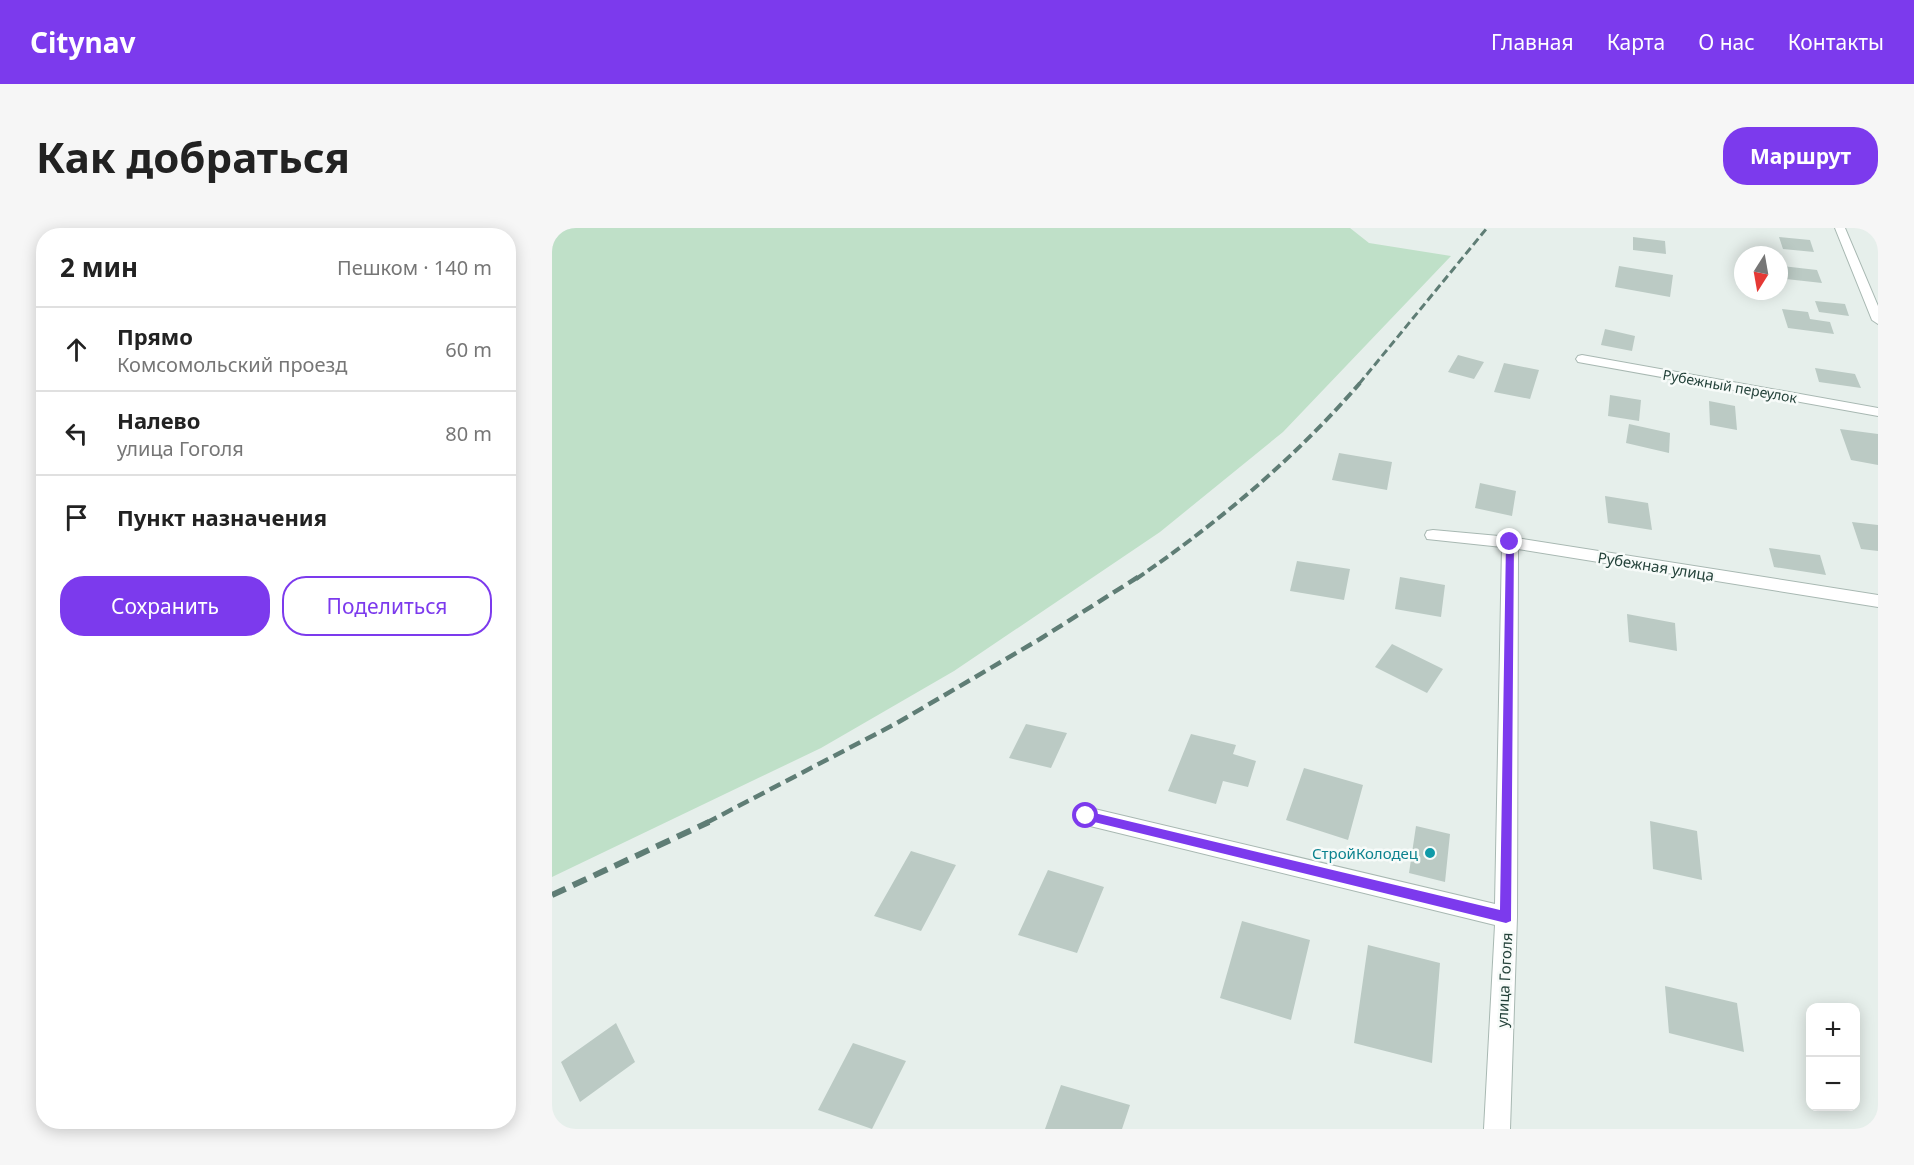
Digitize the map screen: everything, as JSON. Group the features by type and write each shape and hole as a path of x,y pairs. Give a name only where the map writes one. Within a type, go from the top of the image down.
{"street":[{"path":"1840,228 1878,320"},
{"name":"Рубежный переулок","path":"1582,359 1878,412"},
{"name":"Рубежная улица","path":"1433,535 1510,542 1878,601"},
{"name":"улица Гоголя","path":"1497,1129 1506,917 1510,542"},
{"path":"1086,816 1506,917"}],"green space":[{"path":"552,228 1350,228 1369,243 1451,256 1283,432 1160,532 954,671 821,748 552,877"}],"building":[{"path":"1633,237 1665,241 1666,254 1633,250"},
{"path":"1779,237 1810,240 1814,252 1788,249 1788,246 1782,246"},
{"path":"1619,266 1673,275 1670,297 1615,287"},
{"path":"1788,267 1817,270 1822,283 1788,279"},
{"path":"1815,301 1845,304 1849,316 1819,312"},
{"path":"1782,309 1808,312 1810,319 1830,322 1834,334 1788,328"},
{"path":"1605,329 1635,336 1632,351 1601,345"},
{"path":"1458,355 1484,362 1474,379 1448,372"},
{"path":"1504,363 1539,370 1530,399 1494,392"},
{"path":"1815,368 1855,374 1861,388 1819,382"},
{"path":"1610,395 1641,400 1639,421 1608,416"},
{"path":"1709,401 1735,406 1737,430 1710,425"},
{"path":"1629,424 1670,433 1669,453 1626,443"},
{"path":"1840,429 1878,434 1878,465 1851,460"},
{"path":"1339,453 1392,462 1387,490 1332,480"},
{"path":"1480,483 1516,491 1512,516 1475,508"},
{"path":"1605,496 1648,503 1652,530 1608,523"},
{"path":"1852,522 1878,525 1878,551 1861,549"},
{"path":"1769,548 1820,555 1826,575 1774,567"},
{"path":"1297,561 1350,569 1344,600 1290,591"},
{"path":"1400,577 1445,585 1441,617 1395,609"},
{"path":"1627,614 1675,623 1677,651 1629,642"},
{"path":"1392,644 1443,669 1427,693 1375,667"},
{"path":"1026,724 1067,733 1051,768 1009,758"},
{"path":"1191,734 1236,745 1233,754 1256,761 1248,787 1223,781 1216,804 1168,791"},
{"path":"1304,768 1363,785 1348,840 1286,820"},
{"path":"1650,821 1697,831 1702,880 1653,869"},
{"name":"СтройКолодец","path":"1416,826 1450,834 1445,882 1409,873"},
{"path":"911,851 956,865 921,931 874,916"},
{"path":"1048,870 1104,887 1077,953 1018,935"},
{"path":"1242,921 1310,940 1291,1020 1220,998"},
{"path":"1368,945 1440,963 1432,1063 1354,1043"},
{"path":"1665,986 1737,1003 1744,1052 1669,1033"},
{"path":"616,1023 635,1062 580,1102 561,1062"},
{"path":"853,1043 906,1061 872,1129 818,1110"},
{"path":"1061,1085 1130,1105 1122,1129 1045,1129"}],"railway":[{"path":"1359,384 1487,228"},
{"path":"1136,579 1197,535 1254,488 1309,438 1360,383"},
{"path":"706,823 897,723 1040,639 1138,577"},
{"path":"552,895 709,822"}],"place":[{"name":"СтройКолодец","path":"1430,853"}],"route":[{"path":"1086,816 1506,917 1510,542"}]}
